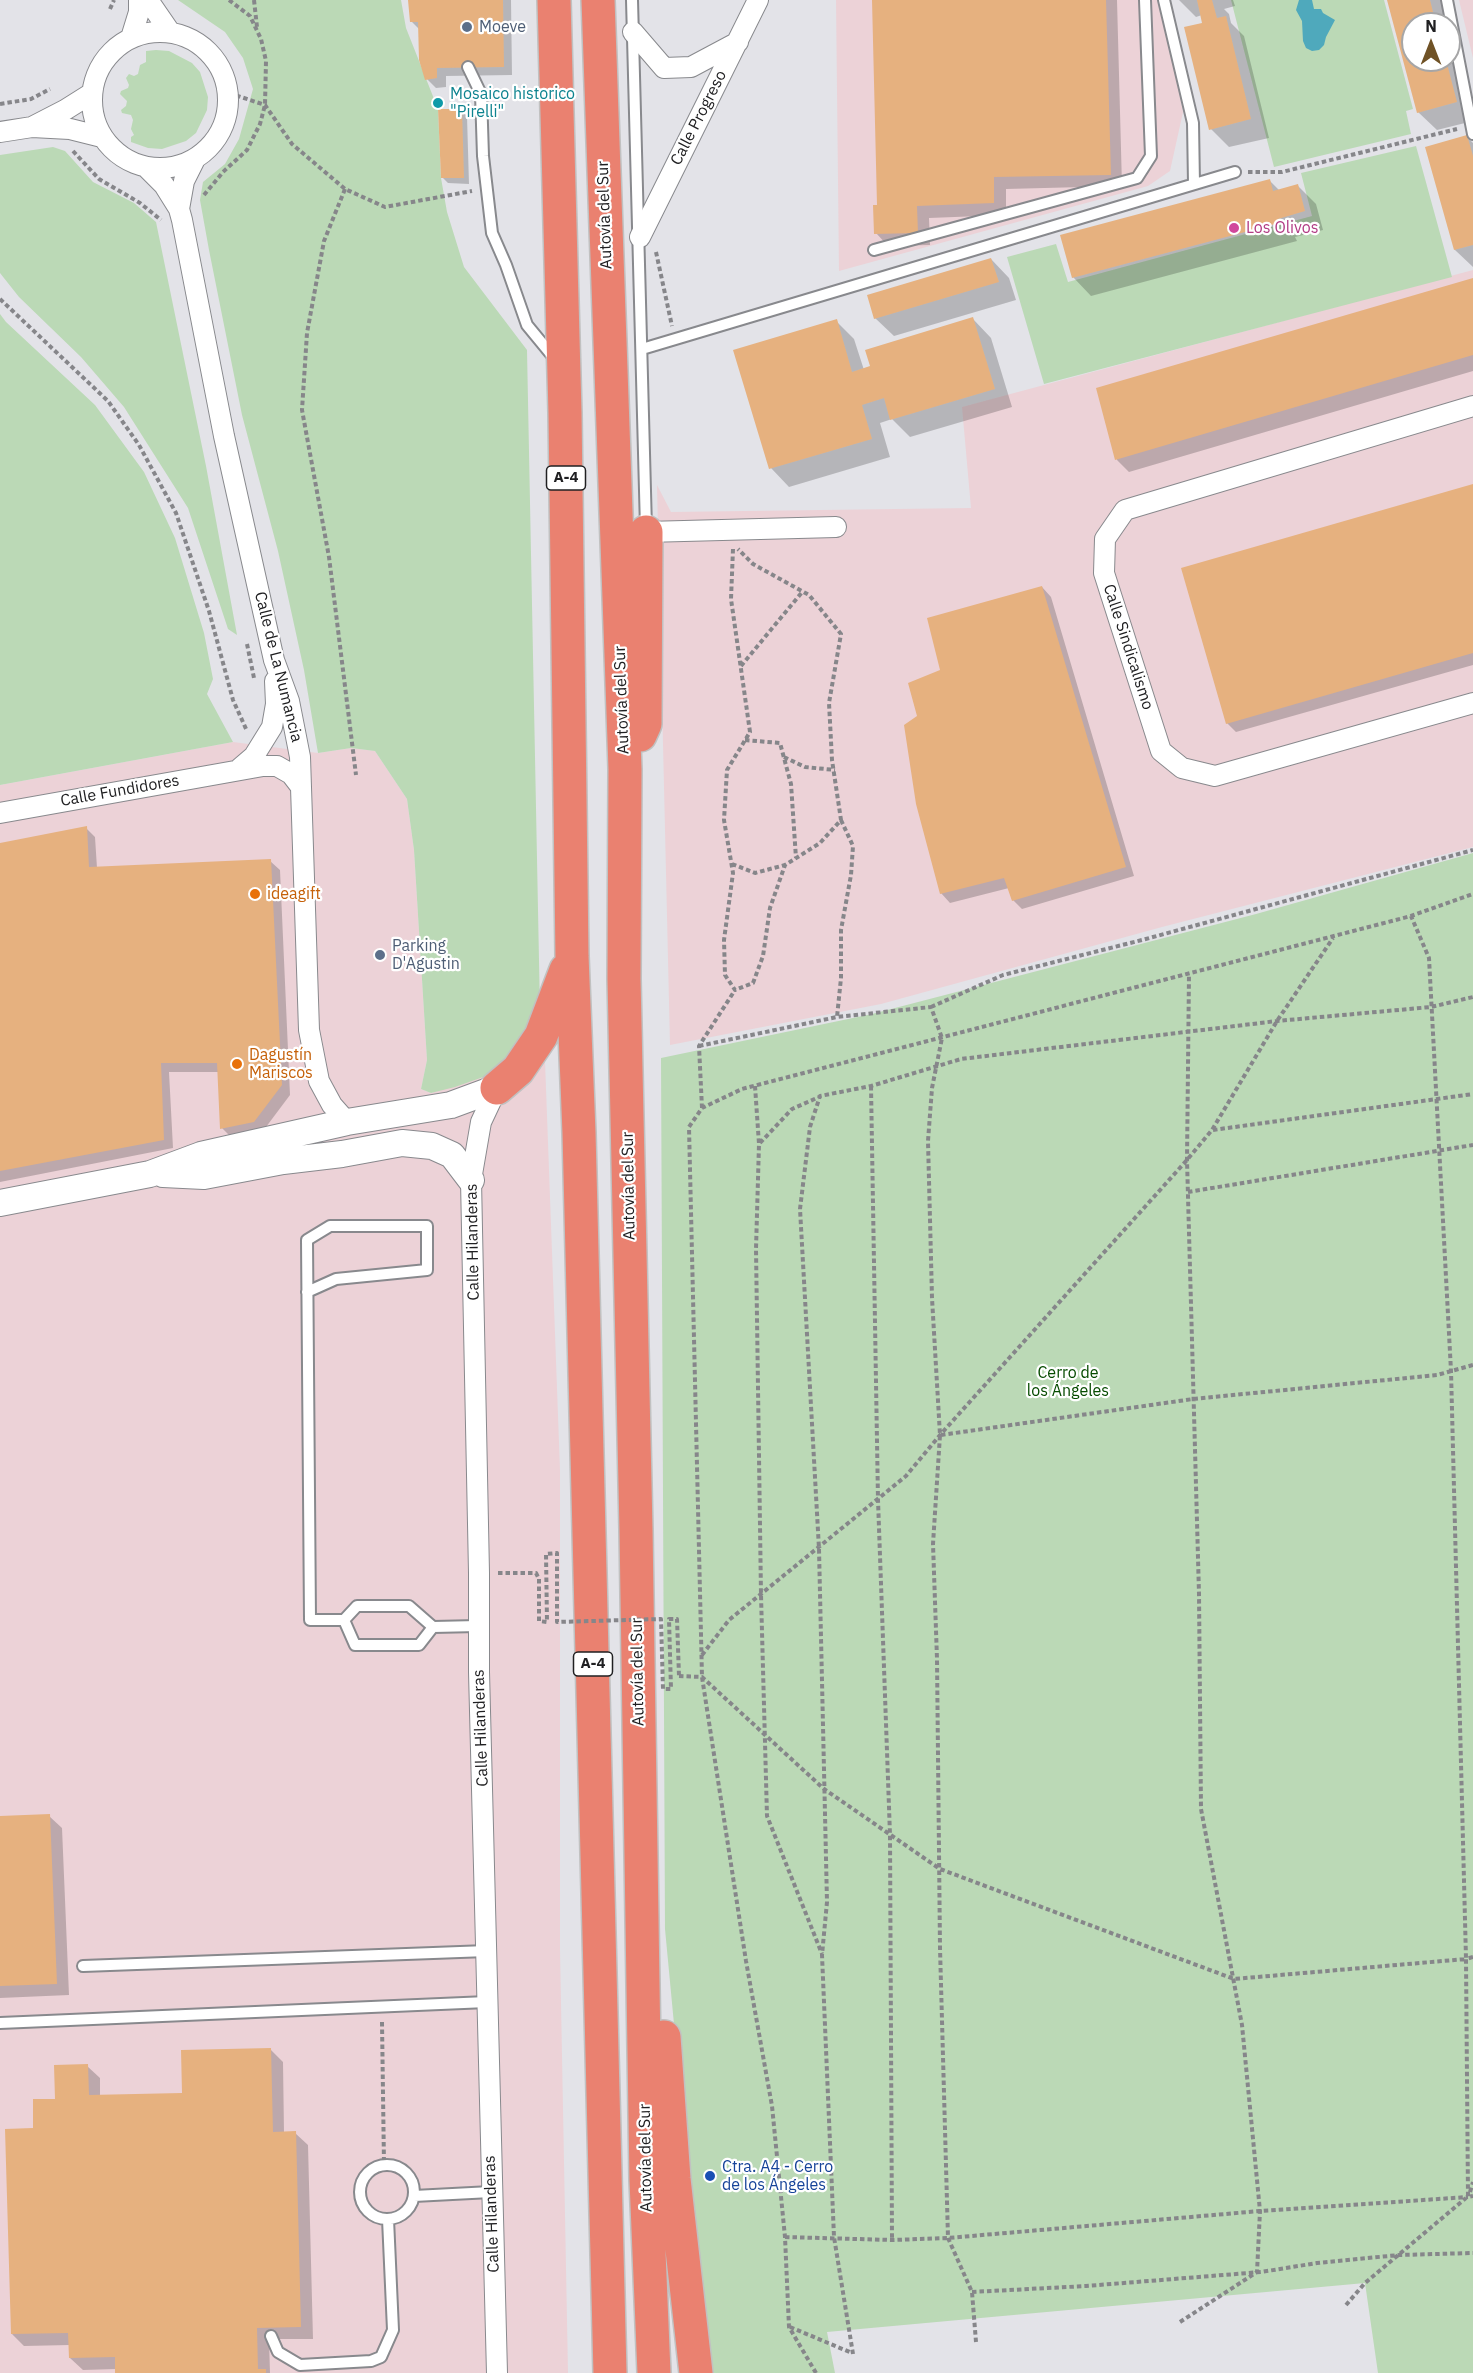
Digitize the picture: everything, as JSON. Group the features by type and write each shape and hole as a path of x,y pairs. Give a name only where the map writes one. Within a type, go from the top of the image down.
{"highway":[{"name":"A-4","path":"554,0 564,371 572,956 579,1133 610,2373"},
{"name":"Autovía del Sur","path":"598,0 625,769 624,979 646,2180 654,2373"},
{"path":"625,769 645,724 646,532"},
{"path":"497,1088 518,1070 541,1036 572,956"},
{"path":"642,1902 663,2017 674,2179 696,2373"}],"street":[{"path":"131,38 139,12 139,0"},
{"path":"148,0 170,32"},
{"name":"Calle Progreso","path":"640,237 758,0"},
{"path":"150,32 170,32 192,39 210,52 223,71 229,93 228,116 219,137 194,161 178,167 147,168 115,152 102,136 93,115 92,93 98,70 112,51 131,38 150,32"},
{"path":"633,32 664,68 691,67 738,42"},
{"path":"0,132 32,126 65,110 92,93"},
{"path":"32,126 69,129 102,136"},
{"name":"Calle de La Numancia","path":"180,214 184,181 194,161"},
{"name":"Calle de La Numancia","path":"147,168 164,185 180,214 224,436 274,660 289,702 300,757 309,1030 319,1081 332,1105 347,1122"},
{"name":"Calle Sindicalismo","path":"1473,406 1125,510 1105,539 1104,573 1161,751 1182,768 1215,776 1473,703"},
{"path":"646,532 836,527"},
{"path":"240,768 260,746 272,727 276,704 274,660"},
{"name":"Calle Fundidores","path":"0,813 240,768 277,766 291,774 301,787"},
{"path":"0,1203 150,1174 201,1155 347,1122 451,1104 497,1088"},
{"name":"Calle Hilanderas","path":"497,1088 481,1122 471,1180 480,1574 478,1626 497,2373"},
{"path":"342,1154 348,1146 347,1122"},
{"path":"150,1174 204,1176 283,1161 342,1154 402,1143 432,1146 452,1155 471,1180"}],"lane":[{"path":"632,0 646,532"},
{"path":"874,250 1137,178 1150,156 1145,0"},
{"path":"1164,0 1193,123 1194,184"},
{"path":"1446,0 1472,130"},
{"path":"468,67 481,94 492,233 527,325 564,371"},
{"path":"642,349 1235,172"},
{"path":"307,1292 336,1279 427,1270 427,1226 330,1226 307,1240 307,1292 310,1620 344,1620 357,1606 409,1606 433,1627 478,1626"},
{"path":"344,1620 355,1646 419,1645 433,1627"},
{"path":"84,1966 487,1951"},
{"path":"0,2023 487,2002"},
{"path":"384,2165 393,2165 407,2173 412,2180 414,2196 403,2215 388,2219 371,2214 360,2199 360,2189 368,2173 384,2165"},
{"path":"414,2196 491,2192"},
{"path":"271,2336 278,2352 300,2366 371,2361 381,2356 393,2330 388,2219"}],"path":[{"path":"110,9 114,0"},
{"path":"230,0 250,16 258,31"},
{"path":"63,145 73,151 99,179 140,203 161,220 180,214 200,217 205,193 223,172 248,150 260,124 265,105 266,61 258,31 255,0"},
{"path":"0,104 31,99 50,88"},
{"path":"229,93 265,105 292,144 345,189 385,207 487,189"},
{"path":"1235,172 1282,172 1472,130"},
{"path":"345,189 324,241 307,333 302,410 329,557 356,775"},
{"path":"656,249 675,339"},
{"path":"0,299 108,401 140,445 176,513 208,611 233,700 244,727 260,746"},
{"path":"735,990 725,975 724,940 733,873 724,820 727,770 750,732 731,599 733,544 753,564 809,595 841,634 829,703 832,760 841,820 853,846 851,875 841,930 842,978 837,1017"},
{"path":"741,667 803,591"},
{"path":"745,740 780,743 791,784 796,859"},
{"path":"784,757 805,767 835,770"},
{"path":"732,864 755,873 785,865 820,843 841,820"},
{"path":"699,1046 837,1017 931,1007 1003,975 1142,940 1473,850"},
{"path":"702,1108 699,1046 735,990 753,983 763,956 770,908 785,865"},
{"path":"816,2373 789,2327 785,2236 772,2106 746,1961 702,1677 689,1127 702,1108 742,1089 1411,916 1473,894"},
{"path":"1411,916 1429,958 1451,1371 1471,2196"},
{"path":"702,1655 729,1620 906,1476 940,1435 1187,1160 1212,1130 1277,1021 1334,936"},
{"path":"1189,974 1187,1160 1201,1809 1242,2025 1260,2211 1257,2272"},
{"path":"759,1144 792,1109 820,1096 871,1086 961,1059 1277,1021 1431,1007 1473,997"},
{"path":"931,1007 942,1038 932,1088 928,1141 932,1298 940,1435 933,1544 948,2238 972,2292 976,2342"},
{"path":"755,1086 759,1144 756,1249 767,1816 822,1955"},
{"path":"871,1086 879,1500 890,1835 892,2240"},
{"path":"1212,1130 1473,1094"},
{"path":"789,2327 853,2354 834,2237 822,1955 827,1902 819,1549 800,1209 810,1127 820,1096"},
{"path":"1188,1192 1473,1144"},
{"path":"940,1435 1193,1399 1437,1375 1473,1365"},
{"path":"480,1574 536,1574 539,1579 539,1622 548,1622 546,1554 557,1553 557,1622 661,1619 663,1689 671,1689 669,1619 678,1618 679,1676 702,1677 824,1790 940,1869 1234,1979 1473,1958"},
{"path":"381,2007 384,2165"},
{"path":"1346,2305 1365,2283 1471,2196 1473,2182"},
{"path":"785,2236 892,2240 948,2238 1260,2211 1471,2196"},
{"path":"972,2292 1086,2286 1257,2272 1399,2255 1473,2253"},
{"path":"1180,2322 1257,2272"}],"shaded area":[{"path":"836,0 1161,0 1183,112 1170,171 1148,186 839,271"},
{"path":"1459,0 1473,0 1473,58"},
{"path":"1473,270 1473,847 1162,927 881,1004 670,1045 657,485 671,512 971,508 962,407"},
{"path":"233,742 318,753 351,748 375,751 407,799 414,850 427,1060 421,1089 431,1093 489,1075 530,1042 545,1061 560,1470 560,1950 568,2373 0,2373 0,785"}],"green space":[{"path":"178,0 401,0 406,28 438,109 441,178 447,212 464,267 527,350 540,1011 530,1042 489,1075 431,1093 421,1089 427,1060 414,850 407,799 375,751 351,748 318,753 304,670 278,551 242,415 200,200 203,182 225,164 239,139 253,89 243,58 225,32"},
{"path":"1231,0 1384,0 1401,64 1401,72 1403,72 1413,109 1406,111 1411,134 1274,167"},
{"path":"146,51 169,51 192,63 200,72 208,97 207,110 196,133 186,141 162,149 148,148 131,142 131,137 134,135 131,129 133,120 131,115 122,113 121,110 126,106 127,101 120,94 128,88 126,78 129,74 134,76 138,74 140,65 146,62"},
{"path":"1416,146 1452,277 1044,384 1007,257 1056,244 1068,282 1312,216 1301,173"},
{"path":"53,147 65,151 93,182 134,203 156,222 206,466 237,635 228,629 188,508 124,407 81,357 19,297 0,273 0,155"},
{"path":"0,314 95,405 144,472 175,538 204,633 213,679 207,694 233,742 0,785"},
{"name":"Cerro de los Ángeles","path":"1473,853 1473,2373 1378,2373 1365,2283 827,2332 835,2373 707,2373 665,1929 661,1058 872,1014 1256,914"}],"water":[{"path":"1299,0 1312,0 1314,9 1321,9 1323,13 1335,20 1324,45 1319,50 1312,51 1306,48 1303,41 1302,21 1296,10"}],"building":[{"path":"408,0 503,0 504,67 437,68 437,78 425,80 419,60 418,22 410,22"},
{"path":"872,0 1106,0 1111,175 994,177 994,203 917,206 918,233 874,234 873,205 877,205"},
{"path":"1197,0 1212,0 1217,18 1226,16 1251,119 1209,130 1184,27 1202,23"},
{"path":"1387,0 1430,0 1433,12 1401,12 1401,53"},
{"path":"1406,72 1449,72 1457,102 1417,113"},
{"path":"438,109 462,109 464,178 441,178"},
{"path":"1467,135 1473,156 1473,245 1454,250 1425,147"},
{"path":"1270,179 1273,191 1298,184 1305,211 1278,219 1279,223 1072,278 1060,235"},
{"path":"991,258 999,282 874,319 867,295"},
{"path":"1473,278 1473,355 1115,460 1096,388"},
{"path":"973,317 995,389 890,420 884,398 862,405 872,439 769,469 733,350 837,319 852,372 870,366 865,350"},
{"path":"1473,484 1473,653 1226,724 1181,568"},
{"path":"1042,586 1126,867 1012,901 1004,878 940,894 916,804 904,725 917,716 908,683 940,670 927,618"},
{"path":"87,826 89,867 271,859 282,1085 254,1122 220,1129 217,1063 161,1063 164,1140 0,1171 0,843"},
{"path":"50,1814 57,1984 0,1986 0,1816"},
{"path":"271,2048 273,2132 296,2131 301,2327 257,2328 258,2369 266,2369 266,2373 115,2373 115,2357 69,2358 68,2333 11,2334 5,2129 33,2128 33,2099 55,2099 54,2065 88,2064 89,2095 182,2093 181,2050"}],"place":[{"name":"Moeve","path":"467,27"},
{"name":"Mosaico historico \"Pirelli\"","path":"438,103"},
{"name":"Los Olivos","path":"1234,228"},
{"name":"ideagift","path":"255,894"},
{"name":"Parking D'Agustin","path":"380,955"},
{"name":"Dagustín Mariscos","path":"237,1064"},
{"name":"Ctra. A4 - Cerro de los Ángeles","path":"710,2176"}]}
